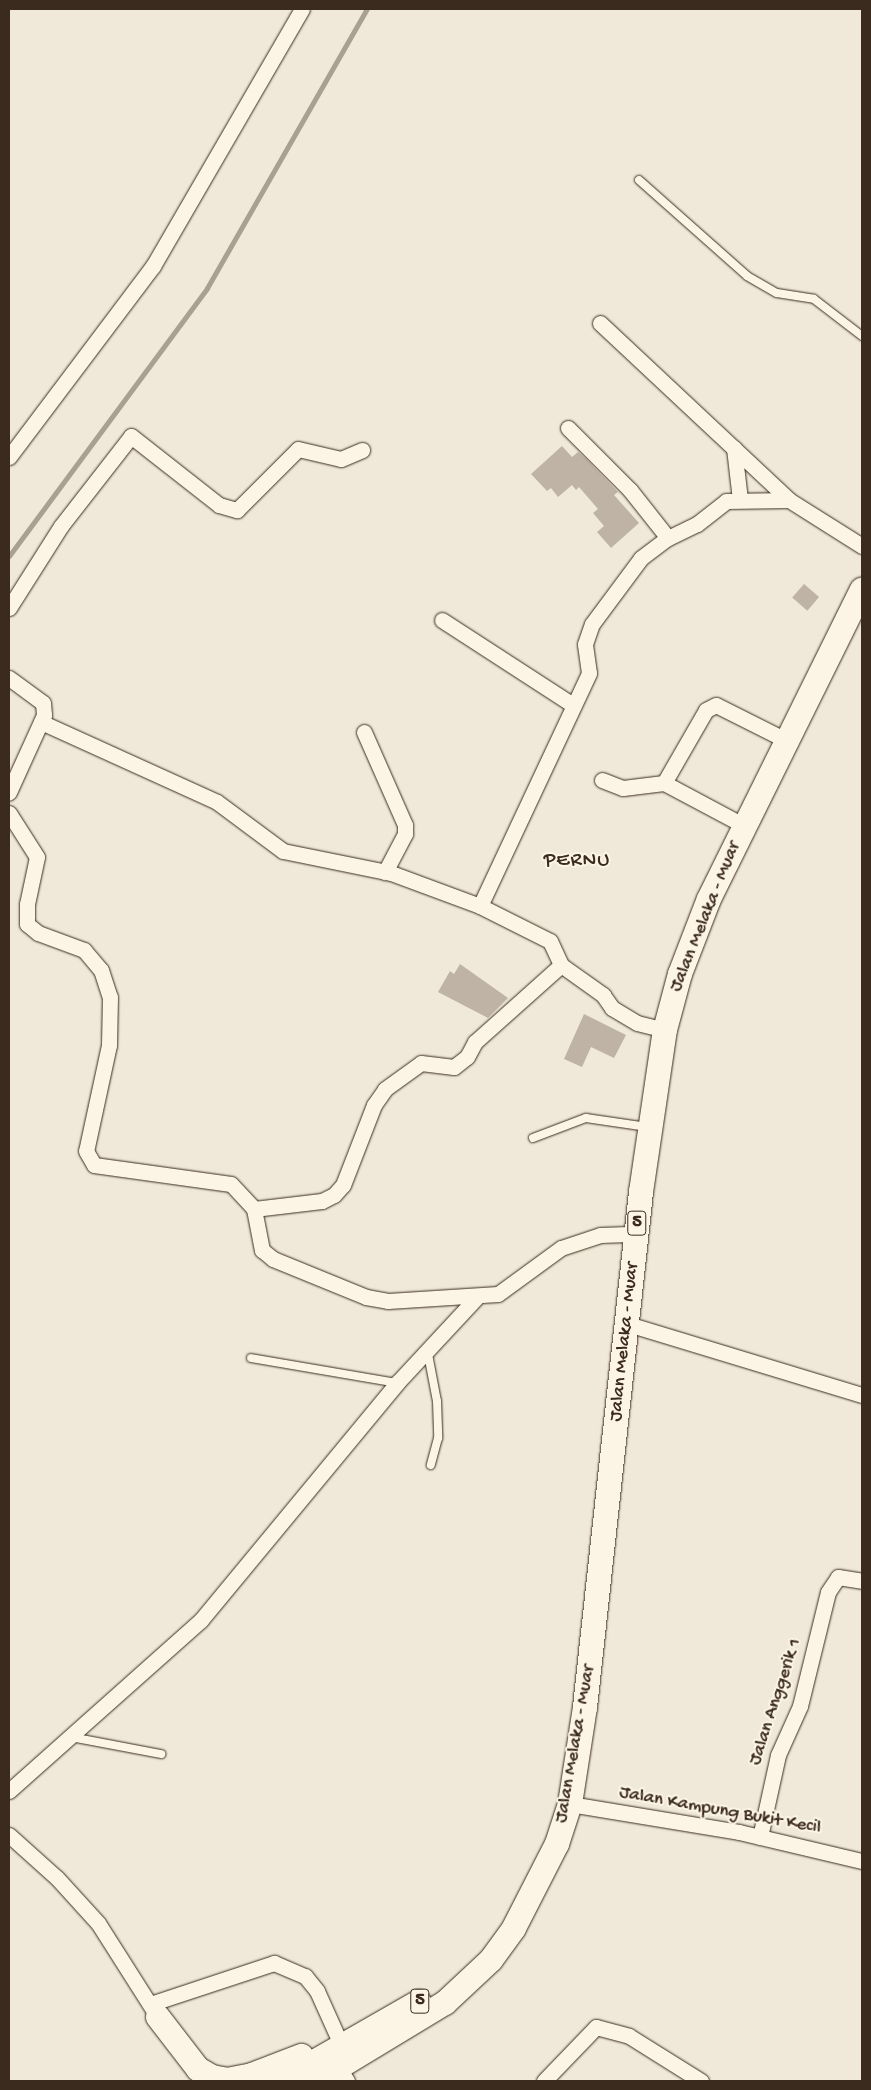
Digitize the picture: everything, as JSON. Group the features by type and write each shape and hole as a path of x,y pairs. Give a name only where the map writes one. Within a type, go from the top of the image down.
{"main road":[{"name":"Jalan Melaka - Muar","path":"281,2081 339,2056 384,2043 445,2003 491,1960 535,1890 557,1844 570,1804 585,1706 628,1324 636,1234 641,1126 659,1029 683,966 743,825 862,590"},
{"name":"Jalan Melaka - Muar","path":"316,2081 339,2056 453,1977 535,1890"},
{"path":"154,2010 198,2070 212,2077 227,2080 339,2056"},
{"path":"154,2010 184,2081"},
{"path":"302,2081 339,2056"}],"street":[{"path":"9,457 153,266 302,9"},
{"path":"600,323 789,500 862,546"},
{"path":"568,428 630,490 668,538"},
{"path":"9,608 61,526 131,436 220,505 237,510 298,449 341,459 362,450"},
{"path":"734,448 740,500"},
{"path":"480,906 524,818 573,705 589,673 585,644 592,624 641,558 668,538 697,524 726,501 789,500"},
{"path":"442,620 573,705"},
{"path":"9,678 43,703 41,722 9,792"},
{"path":"664,783 706,710 716,705 786,740"},
{"path":"41,722 217,802 283,851 385,872 480,906 550,941 560,965 637,1023 659,1029"},
{"path":"364,732 405,825 405,834 385,872"},
{"path":"602,780 623,788 664,783 743,825"},
{"path":"9,813 37,857 27,904 28,924 38,933 84,950 101,970 110,997 109,1045 88,1158 94,1165 231,1184 254,1209 262,1250 273,1259 366,1297 388,1301 477,1297 498,1294 560,1248 600,1234 636,1234"},
{"path":"254,1209 322,1201 334,1195 343,1185 374,1104 386,1090 421,1063 454,1067 467,1057 475,1042 560,965"},
{"path":"9,1790 201,1620 397,1383 428,1354 477,1297"},
{"path":"628,1324 862,1395"},
{"name":"Jalan Anggerik 1","path":"760,1837 778,1755 800,1706 828,1592 838,1577 862,1582"},
{"name":"Jalan Kampung Bukit Kecil","path":"570,1804 811,1846 862,1861"},
{"path":"9,1835 57,1878 98,1923 154,2010 195,2081"},
{"path":"154,2010 274,1963 290,1967 317,1991 339,2056"},
{"path":"544,2081 596,2027 629,2036 701,2081"}],"lane":[{"path":"639,180 747,276 777,294 814,299 862,336"},
{"path":"533,1138 586,1118 641,1126"},
{"path":"428,1354 438,1401 438,1438 431,1466"},
{"path":"251,1358 397,1383"},
{"path":"71,1737 161,1754"}],"building":[{"path":"562,446 572,457 578,452 585,458 618,492 614,495 639,523 611,548 597,532 604,526 593,513 598,509 579,487 576,490 572,485 558,497 551,488 547,491 531,474"},
{"path":"804,584 819,597 807,611 792,598"},
{"path":"460,964 508,998 488,1018 438,992 450,971 454,974"},
{"path":"584,1014 626,1035 614,1058 591,1047 582,1067 564,1059"}],"waterway":[{"path":"9,556 207,288 367,9"}],"district":[{"name":"PERNU","path":"577,862"}]}
